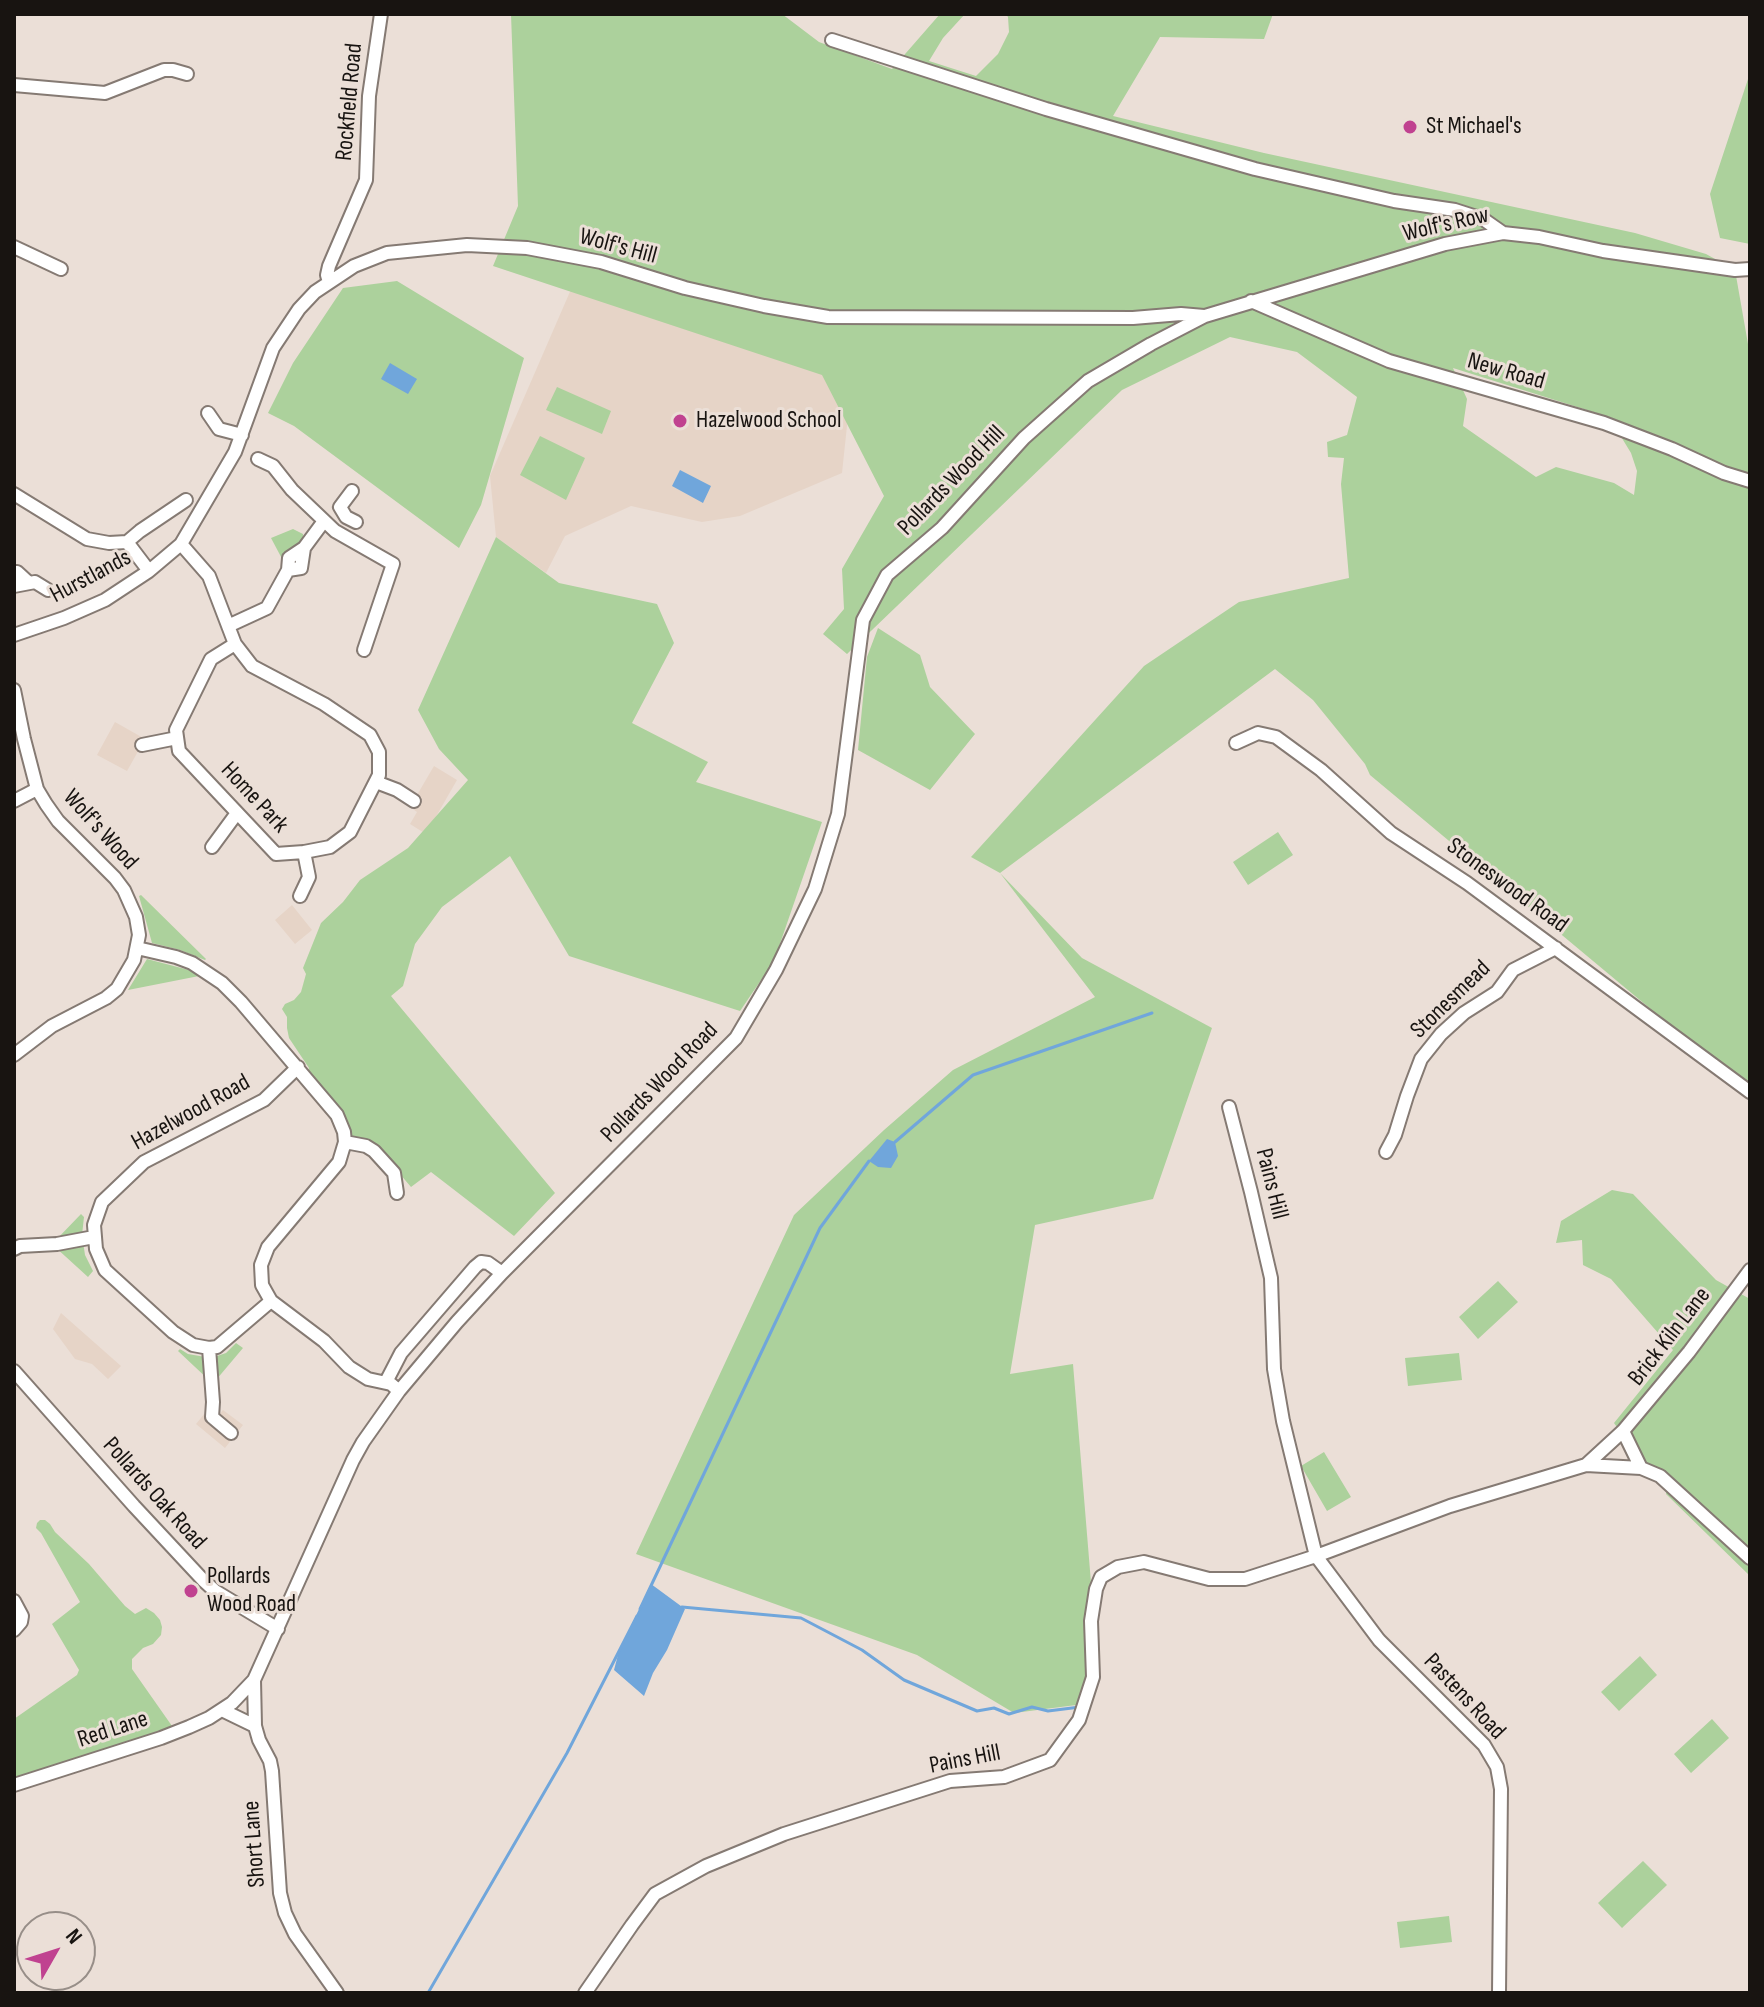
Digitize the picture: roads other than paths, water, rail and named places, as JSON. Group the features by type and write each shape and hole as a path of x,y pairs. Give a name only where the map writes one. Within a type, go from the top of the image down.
{"street":[{"name":"Rockfield Road","path":"329,282 329,266 366,180 369,96 381,14"},
{"path":"832,40 1046,109 1255,169 1394,201 1455,210 1483,219 1503,233"},
{"path":"14,85 105,93 164,70 187,74"},
{"name":"Wolf's Row","path":"1251,301 1445,244 1503,233 1539,237 1603,251 1735,270 1750,269"},
{"name":"Wolf's Hill","path":"181,544 223,475 242,435 273,348 299,309 315,292 354,266 387,253 467,245 509,246 601,262 685,288 828,317 1205,316"},
{"path":"14,247 61,269"},
{"name":"Pollards Wood Hill","path":"838,804 863,620 887,575 942,528 1024,438 1088,381 1205,316 1251,301"},
{"name":"New Road","path":"1251,301 1389,361 1604,423 1750,481"},
{"path":"208,413 219,429 242,435"},
{"path":"258,459 273,466 292,490 335,531 393,564 364,650"},
{"path":"335,531 351,520 340,507 352,491"},
{"path":"14,494 87,539 109,543 127,542 186,500"},
{"path":"228,626 267,608 288,570 289,558 304,548 324,521"},
{"path":"127,542 149,571"},
{"name":"Hurstlands","path":"14,635 105,600 149,571 181,544"},
{"name":"Home Park","path":"177,738 179,751 276,854 330,847 350,832 379,775 379,752 370,735 324,704 252,666 235,644 209,576 181,544"},
{"name":"Hurstlands","path":"14,576 17,572 29,583"},
{"name":"Hurstlands","path":"14,586 35,582 44,592 61,583"},
{"path":"142,745 177,738 176,730 211,659 235,644"},
{"name":"Wolf's Wood","path":"14,690 37,789 58,821 124,890 136,917 139,935 137,948"},
{"name":"Stoneswood Road","path":"1236,743 1258,733 1276,737 1321,770 1391,833 1461,879 1750,1092"},
{"path":"376,782 414,801"},
{"name":"Wolf's Wood","path":"14,801 37,789"},
{"name":"Pollards Wood Road","path":"222,1710 243,1694 254,1680 353,1460 399,1391 502,1273 736,1038 776,970 815,889 838,814 838,804"},
{"path":"212,847 237,813"},
{"path":"300,896 309,877 304,852"},
{"path":"14,1055 52,1026 117,989 129,970 137,948 192,963 222,983 337,1115 345,1142 333,1171 268,1247 260,1274 265,1293 358,1373 368,1379 386,1382 399,1391"},
{"name":"Stonesmead","path":"1386,1152 1395,1135 1421,1059 1441,1034 1464,1013 1497,992 1513,970 1556,948"},
{"name":"Hazelwood Road","path":"94,1237 94,1225 102,1202 135,1170 159,1153 264,1100 298,1067"},
{"name":"Pains Hill","path":"1229,1107 1271,1278 1274,1369 1283,1421 1316,1556"},
{"path":"345,1142 366,1146 374,1151 394,1173 397,1193"},
{"path":"14,1249 94,1237 100,1260 111,1277 184,1341 193,1345 217,1347 271,1301"},
{"path":"386,1382 401,1353 475,1267 481,1262 488,1263 502,1273"},
{"name":"Brick Kiln Lane","path":"1623,1431 1689,1352 1750,1270"},
{"path":"209,1348 212,1417 231,1433"},
{"name":"Pollards Oak Road","path":"14,1371 203,1580 215,1591 278,1629"},
{"path":"1623,1431 1641,1468"},
{"name":"Pains Hill","path":"585,1993 655,1894 706,1866 784,1834 950,1781 1004,1777 1050,1760 1079,1720 1093,1677 1091,1621 1096,1589 1101,1577 1118,1567 1144,1562 1209,1579 1245,1579 1450,1506 1586,1465 1623,1431"},
{"path":"1586,1465 1641,1468 1660,1476 1750,1558"},
{"name":"Pastens Road","path":"1316,1556 1379,1640 1484,1745 1497,1767 1501,1789 1499,1993"},
{"path":"14,1601 22,1616 19,1627 14,1630"},
{"name":"Short Lane","path":"254,1680 255,1726 272,1771 280,1893 285,1913 295,1934 337,1993"},
{"path":"222,1710 255,1726"},
{"name":"Red Lane","path":"14,1785 171,1735 222,1710"}],"water":[{"path":"390,363 417,379 408,394 381,379"},
{"path":"680,470 711,486 703,503 672,486"},
{"path":"887,1139 895,1142 898,1156 891,1168 878,1167 869,1161"},
{"path":"651,1584 685,1609 644,1696 614,1670 619,1651"}],"waterway":[{"path":"895,1142 973,1075 1152,1013"},
{"path":"640,1609 820,1228 869,1161"},
{"path":"682,1607 801,1618 862,1650 904,1680 977,1711 994,1708 1009,1714 1032,1707 1048,1711 1080,1707"},
{"path":"428,1993 567,1753 637,1616"}],"place":[{"name":"St Michael's","path":"1410,127"},
{"name":"Hazelwood School","path":"680,421"},
{"name":"Pollards Wood Road","path":"191,1591"}]}
